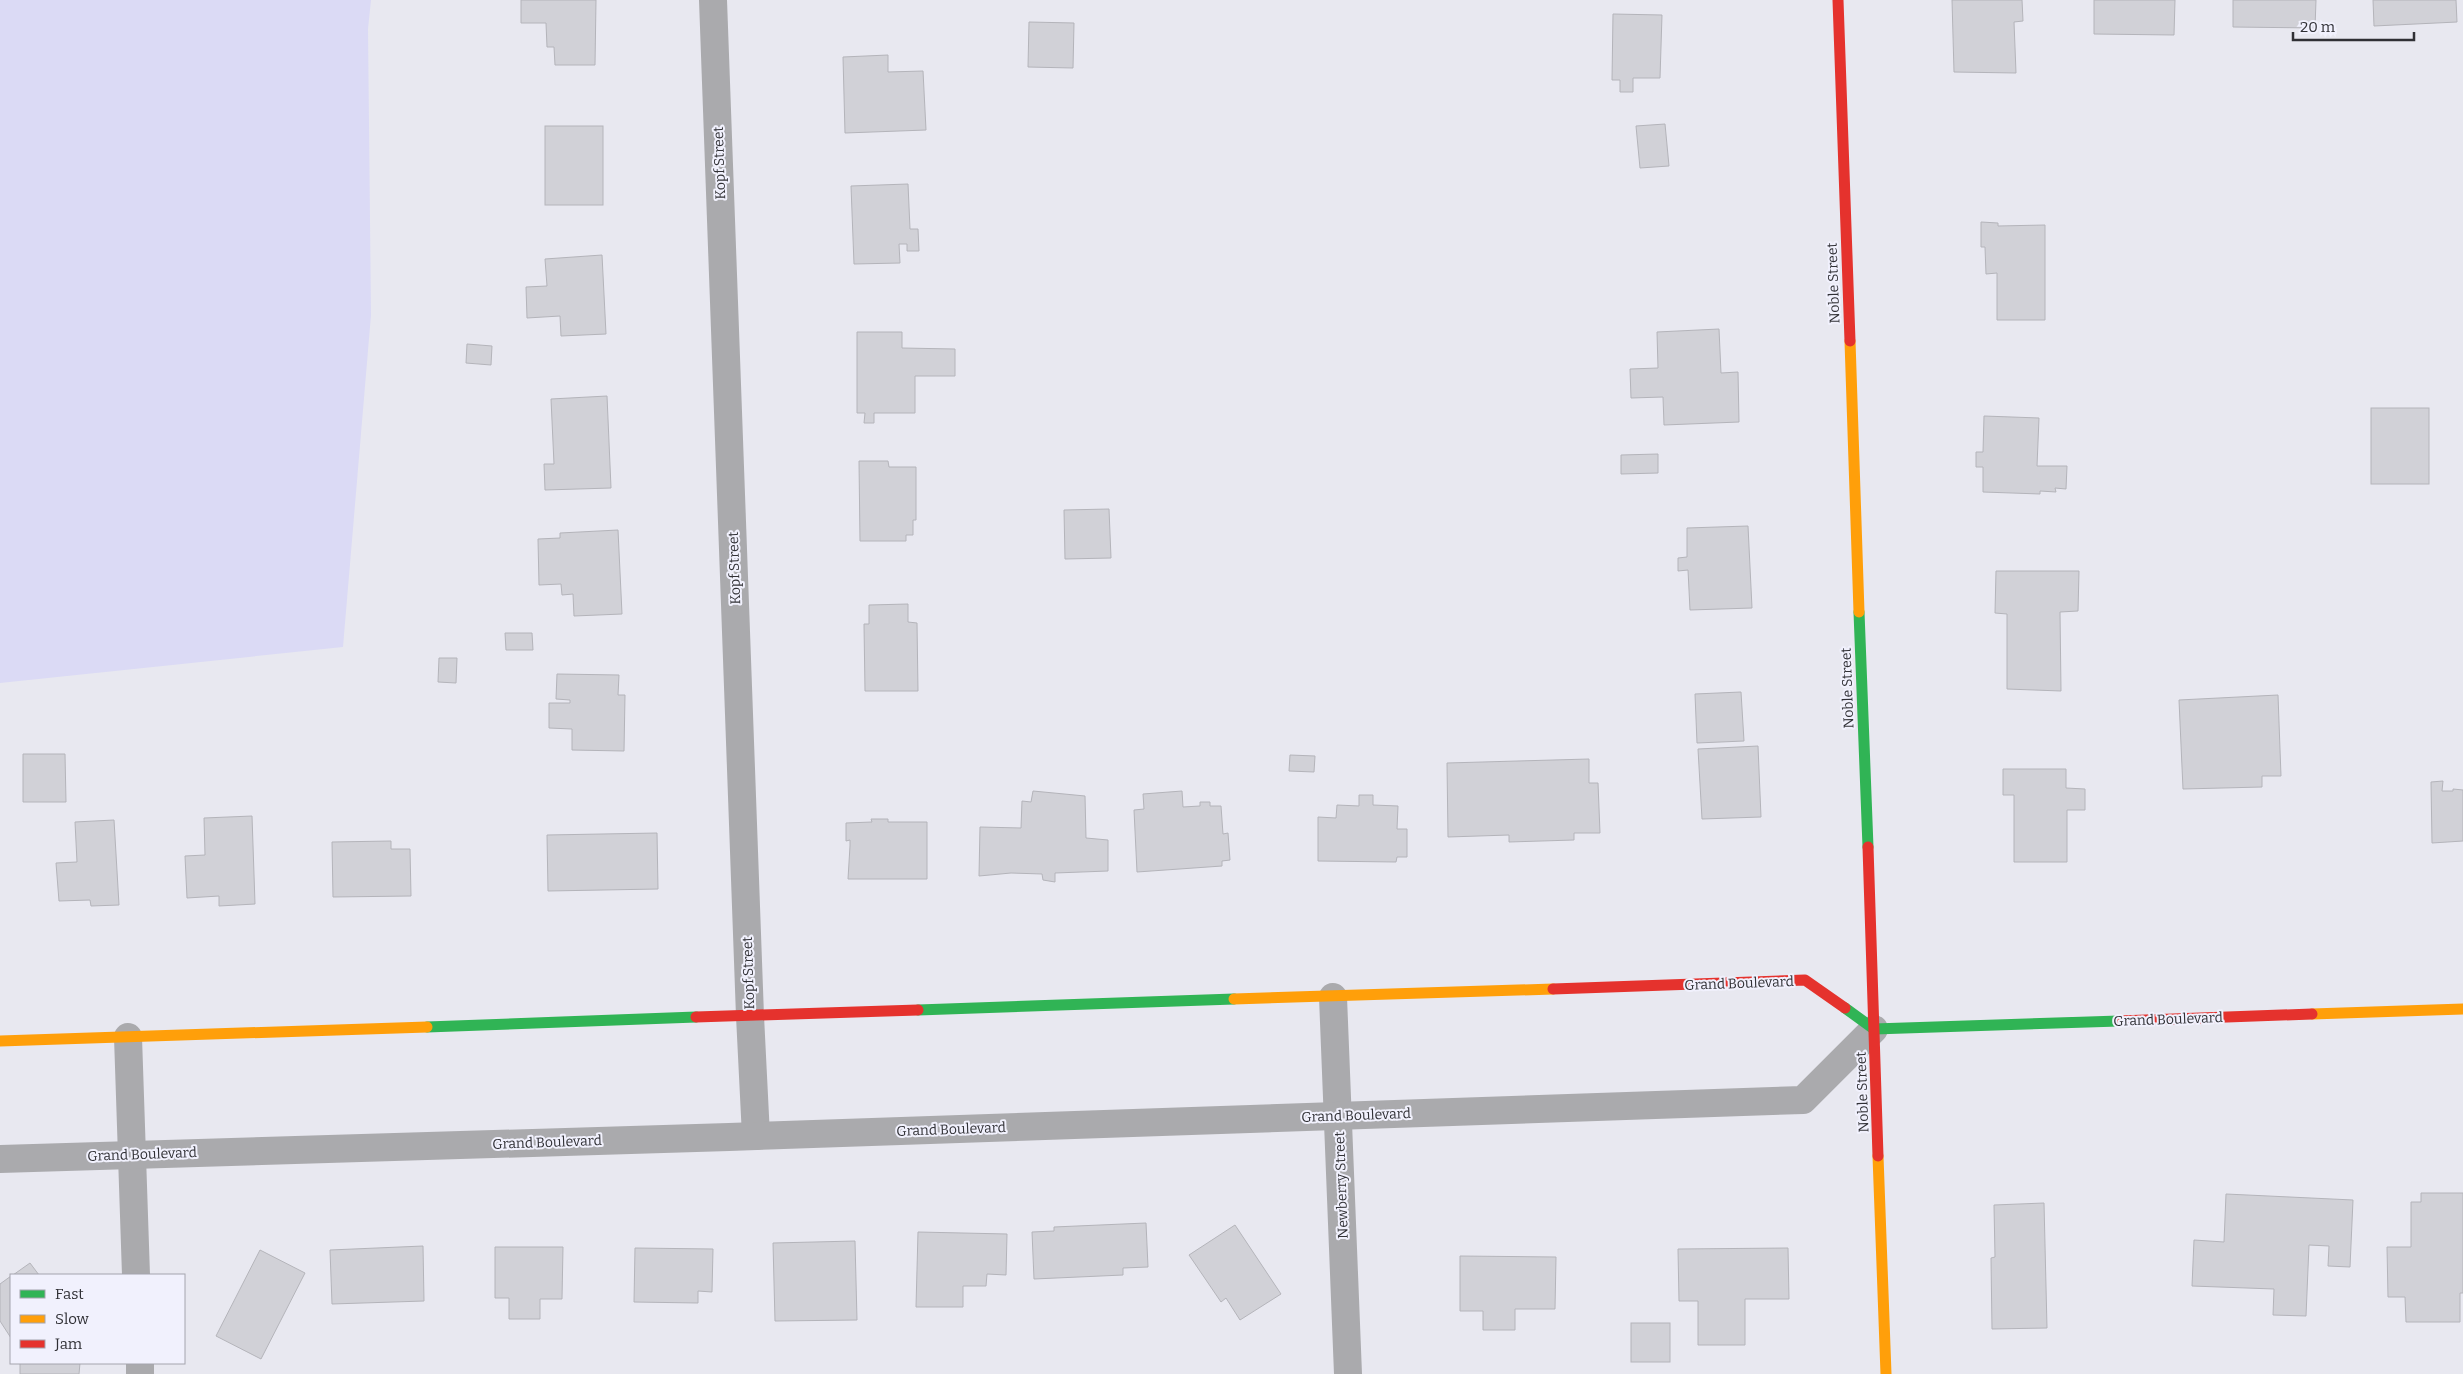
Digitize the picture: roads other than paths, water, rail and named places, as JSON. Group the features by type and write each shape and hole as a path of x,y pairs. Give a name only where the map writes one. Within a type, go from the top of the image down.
{"street":[{"name":"Kopf Street","path":"713,0 756,1136"},
{"name":"Noble Street","path":"1838,0 1886,1374"},
{"name":"Grand Boulevard","path":"0,1041 1806,980 1874,1030 2463,1009"},
{"name":"Newberry Street","path":"1333,997 1348,1374"},
{"name":"Grand Boulevard","path":"0,1159 756,1136 1803,1100 1874,1030"},
{"path":"128,1037 136,1274"}]}
